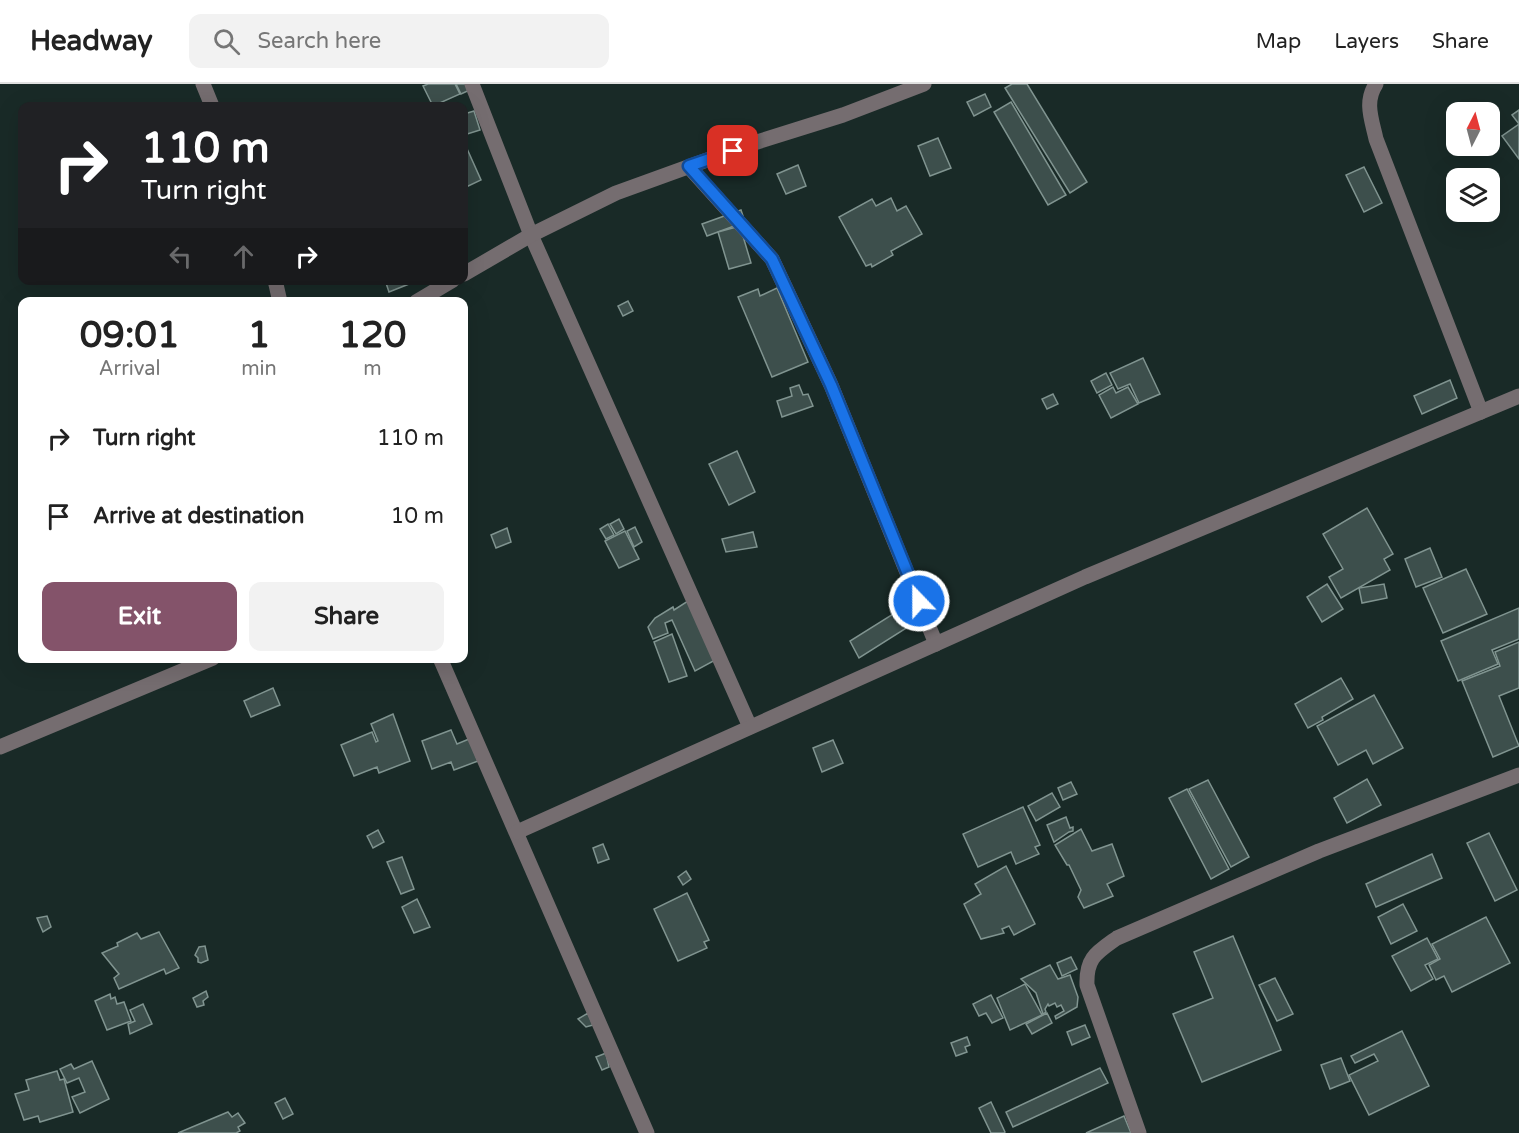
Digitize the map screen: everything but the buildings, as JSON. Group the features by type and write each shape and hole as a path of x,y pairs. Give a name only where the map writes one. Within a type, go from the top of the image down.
{"street":[{"path":"203,84 210,102"},
{"path":"472,84 531,235 750,728"},
{"path":"468,272 531,235 616,193 754,142 843,115 924,84"},
{"path":"1376,84 1370,93 1369,107 1376,140 1481,412"},
{"path":"689,166 772,259 831,385 936,644"},
{"path":"424,297 445,285"},
{"path":"517,832 1085,577 1519,396"},
{"path":"0,747 201,663"},
{"path":"442,663 647,1133"},
{"path":"1139,1133 1087,985 1087,968 1098,951 1117,938 1319,851 1519,775"}],"route":[{"path":"733,151 689,166 772,259 831,385 919,601"}]}
